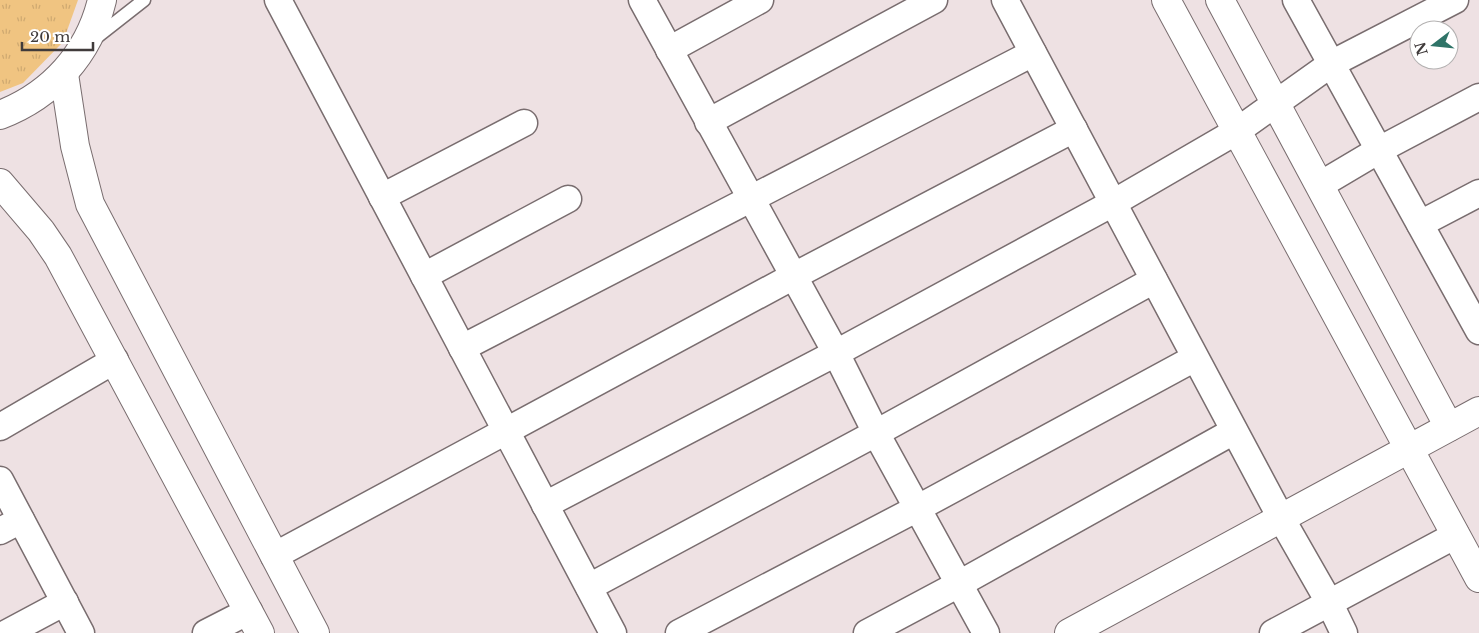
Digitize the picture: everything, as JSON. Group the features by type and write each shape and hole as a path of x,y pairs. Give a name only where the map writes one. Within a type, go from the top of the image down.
{"street":[{"path":"0,114 17,108 41,94 64,74 83,49 97,20 102,0"},
{"path":"278,0 613,633"},
{"path":"642,0 751,198 792,277 836,353 876,433 986,633"},
{"path":"669,50 760,0"},
{"path":"708,122 934,0"},
{"path":"1005,0 1234,431 1329,602 1344,633"},
{"path":"1166,0 1479,578"},
{"path":"1220,0 1449,427"},
{"path":"1296,0 1420,224 1470,295 1479,331"},
{"path":"545,505 836,353 1113,203 1237,132 1331,64 1455,0"},
{"path":"462,348 1033,52"},
{"path":"64,74 75,146 90,204 315,633"},
{"path":"1320,186 1379,150 1479,97"},
{"path":"382,197 524,123"},
{"path":"274,556 792,277 1074,129"},
{"path":"0,184 41,231 58,256 254,622 206,633"},
{"path":"1420,224 1479,193"},
{"path":"424,276 568,199"},
{"path":"589,587 876,433 1154,280"},
{"path":"679,633 918,508 1196,358"},
{"path":"0,427 114,360"},
{"path":"1069,633 1479,411"},
{"path":"867,633 1234,431"},
{"path":"0,480 11,526 65,602 81,633"},
{"path":"1273,633 1456,535"},
{"path":"7,633 65,602"}],"lane":[{"path":"83,49 144,0"}],"green space":[{"path":"0,0 78,0 63,42 23,83 0,92"}]}
